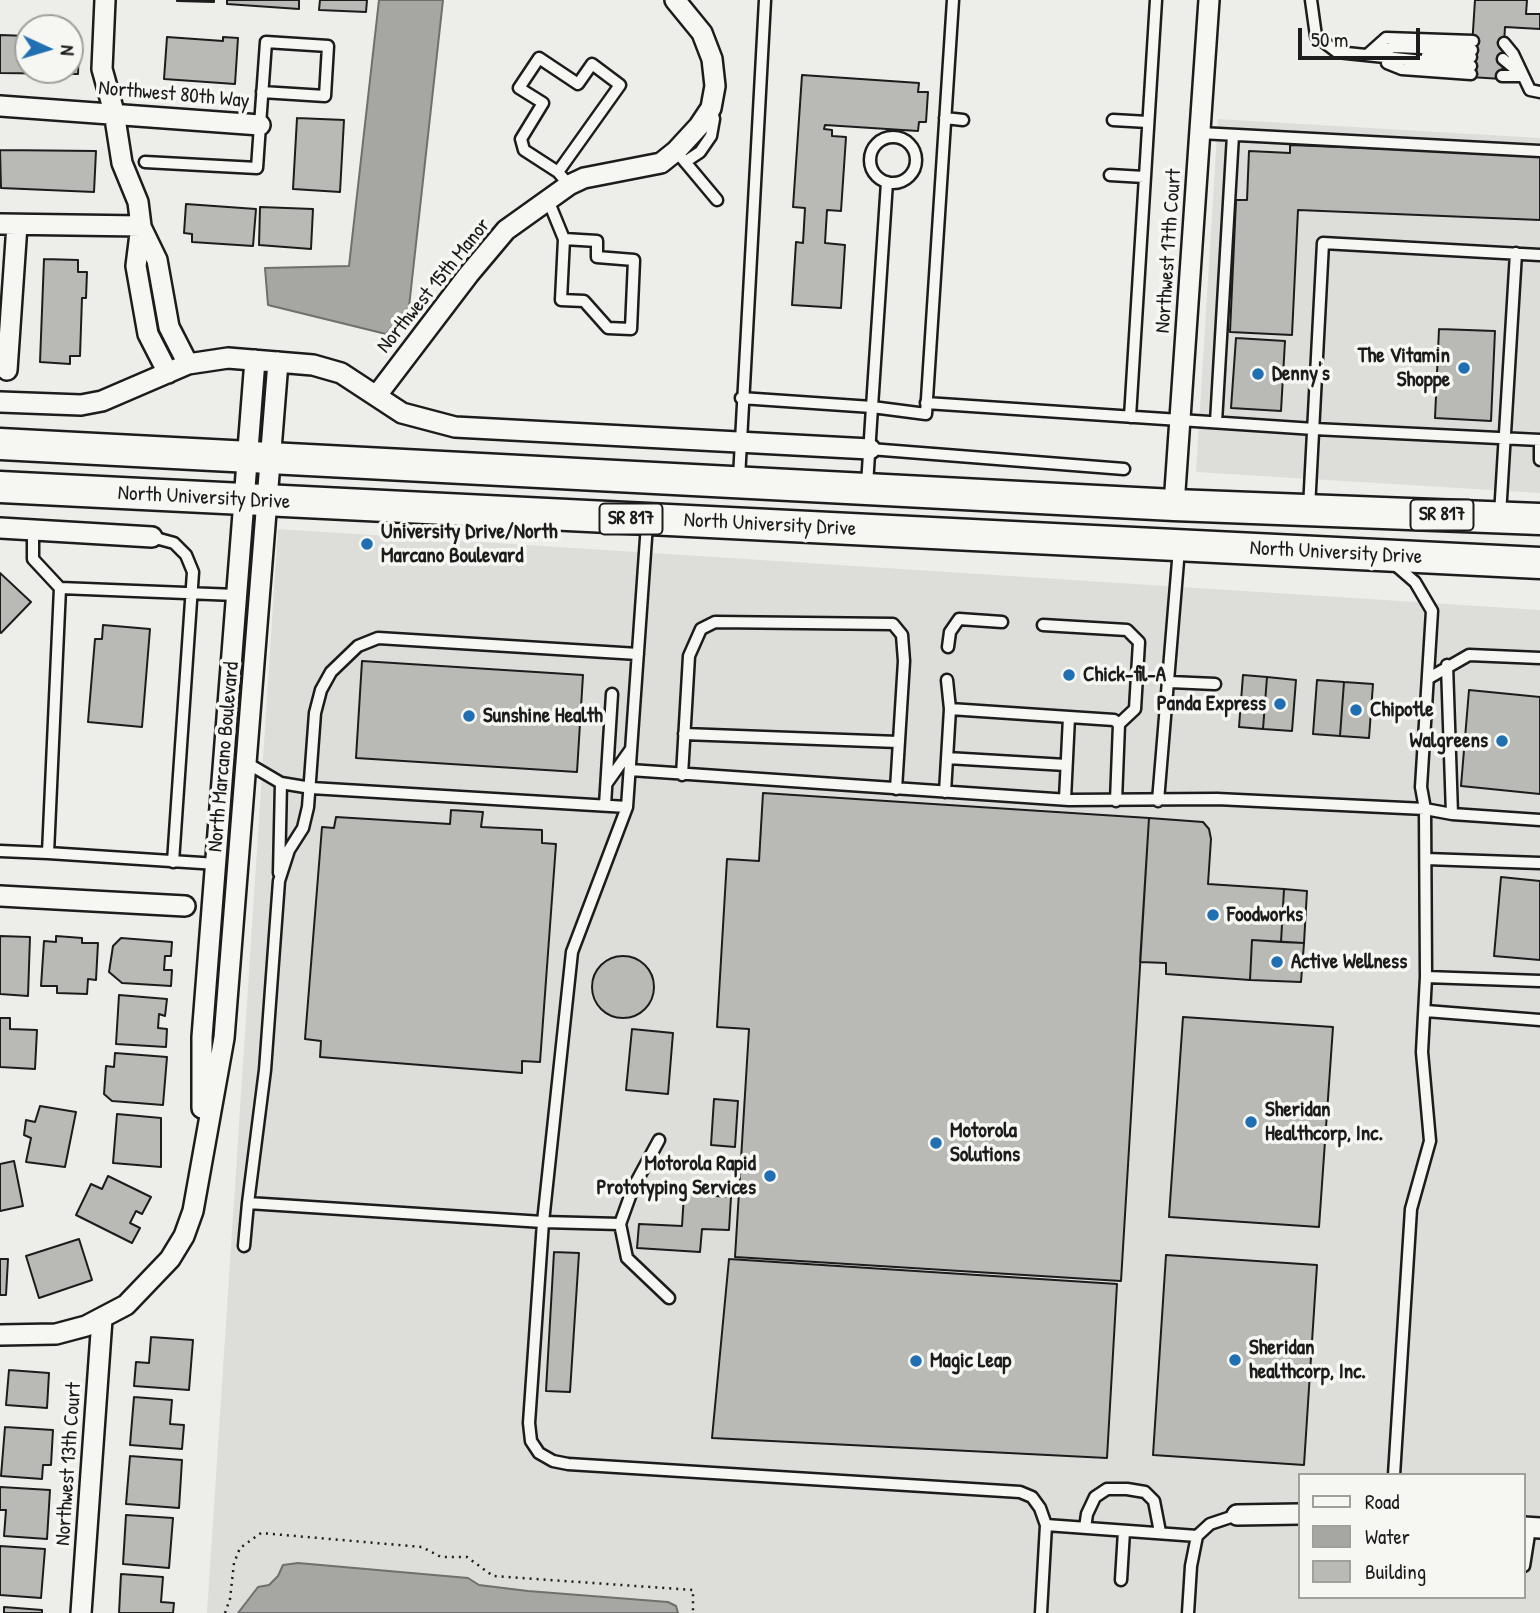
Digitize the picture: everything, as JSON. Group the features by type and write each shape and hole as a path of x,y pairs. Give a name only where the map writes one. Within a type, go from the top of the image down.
{"main road":[{"name":"North University Drive","path":"0,444 1174,505 1500,518 1540,515"},
{"path":"647,520 673,502 739,482"},
{"name":"North University Drive","path":"0,488 1134,541 1540,563"},
{"path":"1134,541 1163,523 1174,505"},
{"path":"1180,545 1192,524 1238,506"}],"street":[{"path":"105,0 102,69 114,112 122,163 138,202 141,226 136,266 140,295 148,334 168,373"},
{"name":"Northwest 15th Manor","path":"377,395 499,239 548,200 564,178 661,163 681,157 711,108 715,86 712,59 702,33 675,0"},
{"name":"Northwest 17th Court","path":"1174,505 1209,0"},
{"name":"Northwest 80th Way","path":"0,106 114,112 260,125"},
{"path":"7,370 6,286 9,225 141,226"},
{"path":"141,226 157,260 169,327 188,364"},
{"path":"0,402 81,405 102,401 188,364 228,358 313,365 341,373 402,412 455,427 870,449"},
{"name":"North Marcano Boulevard","path":"0,1335 56,1334 102,1319 126,1305 170,1259 184,1236 194,1211 224,1038 247,762 259,457 255,360"},
{"name":"North Marcano Boulevard","path":"259,457 278,362"},
{"name":"North Marcano Boulevard","path":"202,1154 202,1037 236,595 256,501"},
{"path":"0,528 152,537"},
{"path":"0,896 185,906"},
{"name":"Northwest 13th Court","path":"81,1613 102,1319"},
{"path":"1237,1515 1298,1514"}],"lane":[{"path":"739,482 741,398 765,0"},
{"path":"741,398 872,407 926,414 953,0"},
{"path":"1129,417 1156,0"},
{"path":"1311,0 1316,36 1337,52 1471,58"},
{"path":"1367,55 1386,38 1471,58"},
{"path":"145,162 257,169 262,92 266,42 328,46 326,96 262,92"},
{"path":"1367,55 1402,69 1471,58"},
{"path":"539,58 578,84 592,64 620,85 564,178 524,150 521,139 543,103 519,88 539,58"},
{"path":"1503,60 1523,76 1530,90 1540,92"},
{"path":"1503,60 1523,76"},
{"path":"1503,60 1523,76"},
{"path":"945,118 963,120"},
{"path":"1113,120 1148,122"},
{"path":"1200,133 1540,151"},
{"path":"1216,422 1233,135"},
{"path":"898,138 911,146 915,153 915,167 901,182 887,182 874,173 871,166 872,151 883,139 898,138"},
{"path":"681,157 718,200"},
{"path":"1110,175 1144,177"},
{"path":"867,489 887,182"},
{"path":"548,200 564,239 562,300 584,301 608,328 631,329 634,260 597,257 597,242 564,239"},
{"path":"1309,510 1323,243 1540,255"},
{"path":"1500,518 1516,253"},
{"path":"926,403 1181,421 1540,440 1540,460"},
{"path":"870,449 1124,469"},
{"path":"647,520 627,807 572,952 543,1222 529,1423 531,1441 546,1457 568,1464 1020,1492 1032,1497 1041,1508 1046,1525 1041,1613"},
{"path":"33,530 33,559 60,588 183,595 191,592 236,595"},
{"path":"152,537 174,543 186,555 193,572 173,862"},
{"path":"1158,801 1180,545"},
{"path":"1385,555 1415,582 1433,611 1421,787 1425,809 1426,859 1426,1011 1422,1052 1430,1141 1411,1209 1394,1473"},
{"path":"48,853 60,588"},
{"path":"948,647 950,632 958,619 1002,622"},
{"path":"682,775 689,656 701,629 715,622 893,624 902,635 904,661 896,789"},
{"path":"1043,625 1127,630 1139,642 1135,709 1119,724 1116,800"},
{"path":"279,881 289,850 303,828 311,788 315,713 321,690 331,672 366,642 393,638 638,654"},
{"path":"1429,678 1447,665 1469,655 1540,658"},
{"path":"1447,665 1452,814"},
{"path":"945,792 950,709 947,680"},
{"path":"1170,682 1214,684"},
{"path":"605,805 611,694"},
{"path":"950,709 1114,720 1119,724"},
{"path":"1065,799 1069,717"},
{"path":"684,734 898,742"},
{"path":"606,784 631,749"},
{"path":"947,758 1066,765"},
{"path":"247,762 281,783 311,788 627,807"},
{"path":"630,770 1065,799 1217,799 1425,809 1452,814 1540,820"},
{"path":"244,1246 265,1070 279,881 281,783"},
{"path":"0,851 215,864 229,863 239,858"},
{"path":"1426,859 1540,863"},
{"path":"1426,977 1540,981"},
{"path":"1426,1011 1540,1020"},
{"path":"659,1140 633,1188 620,1224 628,1258 669,1298"},
{"path":"248,1203 543,1222 620,1224"},
{"path":"1085,1528 1087,1514 1095,1497 1107,1489 1127,1489 1145,1492 1154,1501 1160,1532"},
{"path":"1188,1613 1191,1566 1197,1535 1210,1524 1237,1515"},
{"path":"1046,1525 1197,1535"},
{"path":"1526,1555 1531,1528"},
{"path":"1121,1580 1124,1531"}],"path":[{"path":"225,1613 240,1548 261,1533 422,1547 441,1557 467,1557 493,1576 693,1590 692,1613"}],"shaded area":[{"path":"1218,119 1540,138 1540,493 1196,472"},
{"path":"278,529 1540,610 1540,1613 207,1613"}],"water":[{"path":"379,0 443,0 409,307 386,334 268,305 265,268 349,266"},
{"path":"298,1563 468,1578 479,1585 528,1591 668,1602 676,1606 678,1613 238,1613 258,1587 269,1585 278,1576 283,1565"}],"building":[{"path":"214,0 214,2 177,1"},
{"path":"227,0 299,0 299,9 227,4"},
{"path":"320,0 367,0 366,12 319,10"},
{"path":"1475,0 1527,0 1526,14 1540,14 1540,29 1505,27 1502,79 1470,77"},
{"path":"0,35 14,36 14,73 0,73"},
{"path":"167,37 223,41 223,37 238,38 235,84 164,79"},
{"path":"802,75 919,83 918,92 928,92 926,122 919,122 918,131 825,125 824,129 832,130 832,136 846,137 841,211 827,210 825,243 845,245 841,308 792,305 796,242 803,243 805,208 793,207"},
{"path":"297,118 344,120 340,192 293,189"},
{"path":"1290,145 1540,155 1540,220 1298,210 1292,335 1230,332 1236,200 1247,200 1249,151 1290,153"},
{"path":"0,150 96,151 94,192 1,188"},
{"path":"186,204 256,209 253,246 192,242 192,234 184,233"},
{"path":"260,207 313,209 311,249 259,245"},
{"path":"44,259 78,260 78,272 87,272 86,298 82,298 80,356 70,356 70,364 40,362"},
{"path":"1439,329 1495,331 1491,421 1435,418"},
{"name":"Denny's","path":"1236,338 1285,341 1281,411 1231,408"},
{"path":"0,573 31,602 1,633 0,632"},
{"path":"103,625 150,629 142,727 88,722 95,639 102,639"},
{"name":"Sunshine Health","path":"362,661 583,675 577,772 356,758"},
{"path":"1243,675 1267,677 1263,729 1239,727"},
{"name":"Panda Express","path":"1267,677 1296,680 1292,731 1263,729"},
{"path":"1317,680 1344,682 1340,736 1313,734"},
{"name":"Chipotle","path":"1344,682 1373,684 1369,738 1340,736"},
{"name":"Walgreens","path":"1469,690 1540,697 1540,794 1461,786"},
{"name":"Motorola Solutions","path":"763,793 1149,818 1121,1281 735,1257 749,1029 717,1027 727,859 759,861"},
{"path":"451,810 483,812 481,827 542,830 542,843 556,844 540,1062 522,1061 522,1073 320,1057 321,1041 305,1039 322,827 334,828 336,817 450,824"},
{"name":"Foodworks","path":"1149,818 1203,822 1209,829 1211,839 1208,884 1284,889 1281,942 1252,940 1250,980 1166,974 1166,963 1140,962"},
{"path":"1501,877 1540,881 1540,960 1494,956"},
{"path":"1284,889 1307,891 1304,943 1281,942"},
{"path":"0,936 30,937 28,996 0,994"},
{"path":"56,936 82,938 82,943 98,943 96,980 88,979 87,994 57,993 57,986 41,986 44,941 56,942"},
{"path":"121,938 172,942 171,956 165,956 164,970 172,970 171,986 122,983 109,972 113,946"},
{"name":"Active Wellness","path":"1252,940 1304,943 1301,982 1250,980"},
{"path":"617,956 629,956 645,965 652,975 652,999 645,1009 629,1018 617,1018 606,1013 597,1004 592,993 592,981 597,970 606,961"},
{"path":"119,995 167,999 165,1016 159,1014 158,1028 167,1029 166,1047 116,1044"},
{"name":"Sheridan Healthcorp, Inc.","path":"1183,1017 1333,1027 1319,1227 1169,1217"},
{"path":"0,1018 10,1018 10,1029 37,1030 35,1069 0,1067"},
{"path":"632,1029 673,1033 668,1094 626,1090"},
{"path":"115,1053 167,1057 163,1105 112,1101 104,1094 106,1066 114,1067"},
{"path":"714,1099 738,1101 735,1147 711,1145"},
{"path":"40,1106 76,1112 65,1167 26,1162 31,1138 24,1135 26,1120 35,1122"},
{"path":"117,1114 161,1118 161,1167 113,1163"},
{"path":"14,1161 23,1206 0,1211 0,1164"},
{"path":"108,1176 151,1197 142,1214 136,1211 130,1223 140,1228 132,1243 76,1215 91,1184 102,1189"},
{"path":"684,1194 731,1197 729,1230 702,1229 700,1252 637,1248 639,1224 682,1226"},
{"path":"79,1239 92,1280 39,1298 26,1256"},
{"path":"554,1252 579,1253 570,1392 546,1391"},
{"name":"Sheridan healthcorp, Inc.","path":"1166,1255 1317,1265 1304,1465 1153,1455"},
{"path":"0,1259 8,1259 6,1295 0,1295"},
{"name":"Magic Leap","path":"729,1259 1117,1284 1107,1458 712,1438"},
{"path":"151,1337 193,1340 189,1390 134,1386 136,1362 149,1363"},
{"path":"9,1370 49,1373 47,1408 6,1405"},
{"path":"134,1397 172,1400 170,1424 184,1425 182,1449 130,1445"},
{"path":"5,1427 53,1430 51,1465 43,1465 42,1479 1,1476"},
{"path":"130,1456 182,1460 179,1508 126,1504"},
{"path":"0,1487 50,1490 47,1539 4,1536 6,1510 0,1510"},
{"path":"126,1515 173,1518 169,1568 123,1564"},
{"path":"0,1546 45,1549 41,1598 0,1595"},
{"path":"121,1574 163,1577 161,1602 174,1603 173,1613 119,1613"},
{"path":"4,1607 42,1610 42,1613 4,1613"}],"place":[{"name":"The Vitamin Shoppe","path":"1464,368"},
{"name":"Denny's","path":"1258,374"},
{"name":"University Drive/North Marcano Boulevard","path":"367,544"},
{"name":"Chick-fil-A","path":"1069,675"},
{"name":"Panda Express","path":"1280,704"},
{"name":"Chipotle","path":"1356,710"},
{"name":"Sunshine Health","path":"469,716"},
{"name":"Walgreens","path":"1502,741"},
{"name":"Foodworks","path":"1213,915"},
{"name":"Active Wellness","path":"1277,962"},
{"name":"Sheridan Healthcorp, Inc.","path":"1251,1122"},
{"name":"Motorola Solutions","path":"936,1143"},
{"name":"Motorola Rapid Prototyping Services","path":"770,1176"},
{"name":"Sheridan healthcorp, Inc.","path":"1235,1360"},
{"name":"Magic Leap","path":"916,1361"}]}
